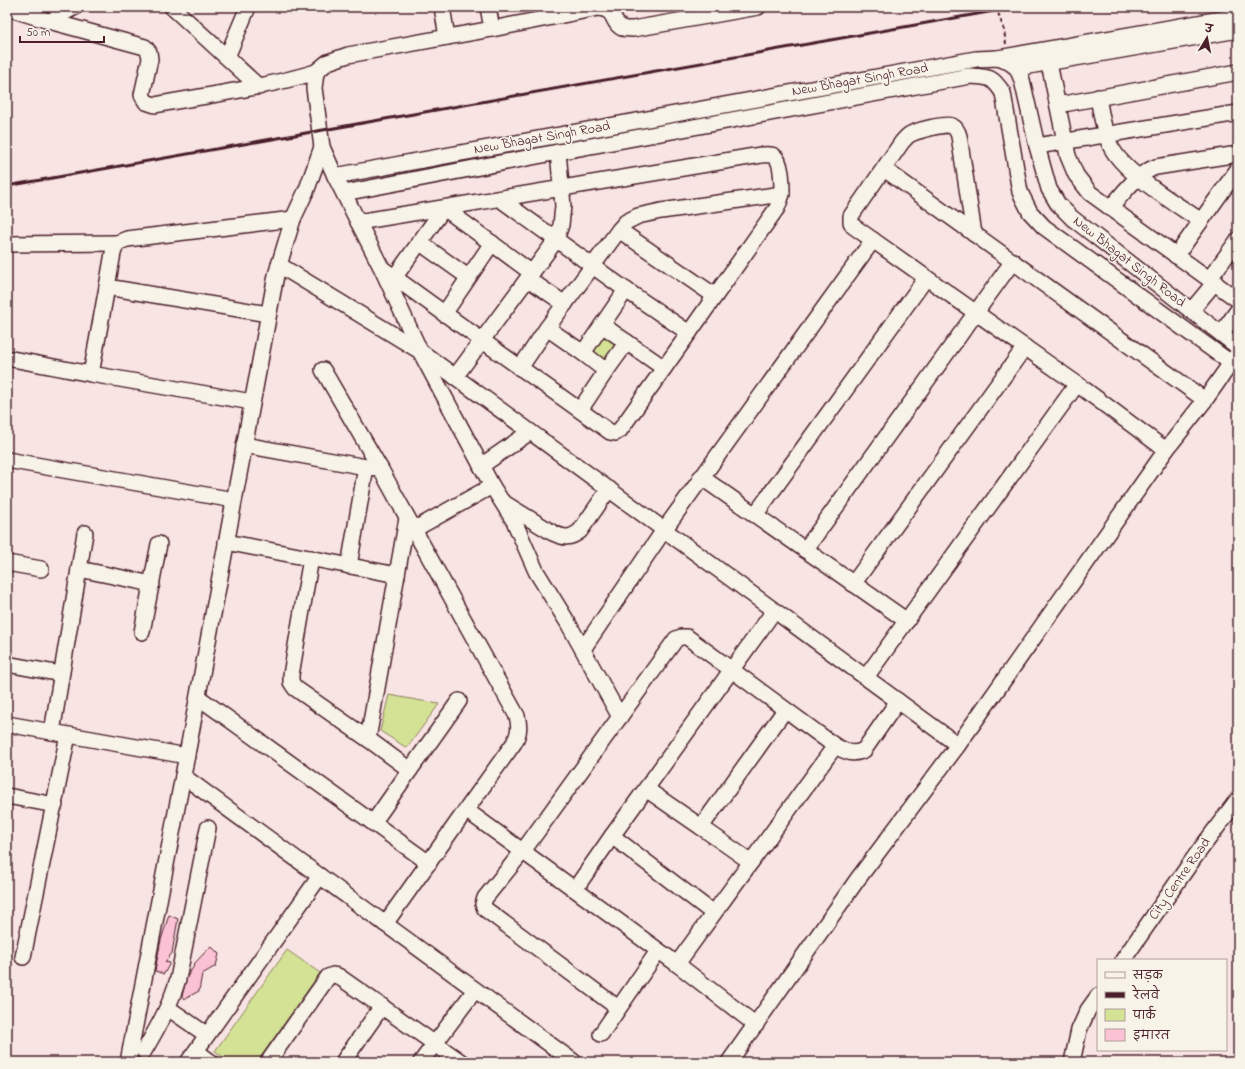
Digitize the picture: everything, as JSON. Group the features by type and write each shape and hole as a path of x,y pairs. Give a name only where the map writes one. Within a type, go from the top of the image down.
{"street":[{"path":"53,14 75,7"},
{"path":"172,7 259,87"},
{"path":"227,57 248,7"},
{"path":"442,7 447,38"},
{"path":"488,7 492,29"},
{"path":"7,8 53,14 145,47 149,52 150,59 142,95 146,102 155,105 259,87 316,72 328,62 348,55 492,29 561,11 606,8 613,14 616,23 623,28 632,29 758,7"},
{"path":"1008,61 1238,16"},
{"path":"1008,61 1049,63 1238,30"},
{"name":"New Bhagat Singh Road","path":"335,176 976,59 1008,61 1022,80 1037,146 1050,190 1058,204 1072,218 1238,347"},
{"path":"1049,63 1068,156 1076,175 1090,193 1238,300"},
{"path":"316,72 314,88 322,147 335,176 382,269 420,351 492,486 504,502 536,571 583,649 620,717"},
{"path":"1058,104 1238,72"},
{"name":"New Bhagat Singh Road","path":"344,193 970,76 985,76 996,82 1003,92 1020,192 1030,212 1044,227 1234,358"},
{"path":"1098,97 1106,136 1110,146 1121,163 1138,177 1201,221"},
{"path":"1037,146 1106,136 1238,113"},
{"path":"974,234 959,136 957,130 953,126 947,125 918,131 909,135 902,142 852,216 851,222 853,226 1077,384 1166,450"},
{"path":"128,1062 187,756 268,314 279,265 293,219 307,189 322,147"},
{"path":"455,377 556,240 561,225 563,212 558,152"},
{"path":"358,222 768,154 775,157 779,162 782,194 777,208 620,430 615,433 610,432 482,342 382,269"},
{"path":"1110,208 1138,177 1148,170 1156,167 1238,154"},
{"path":"884,169 1205,400"},
{"path":"1176,256 1238,169"},
{"path":"520,368 547,328 626,222 638,216 661,211 782,194"},
{"path":"500,199 626,290 689,333"},
{"path":"394,278 444,208"},
{"path":"444,208 492,243 565,304"},
{"path":"7,244 117,243 127,239 293,219"},
{"path":"619,230 715,296"},
{"path":"583,649 664,530 873,240"},
{"path":"1192,311 1238,240"},
{"path":"419,242 468,278"},
{"path":"91,374 113,253 117,243"},
{"path":"444,314 492,243"},
{"path":"805,550 1013,261"},
{"path":"279,265 420,351 958,745"},
{"path":"755,515 926,278"},
{"path":"107,287 268,314"},
{"path":"583,354 626,290"},
{"path":"1221,334 1238,310"},
{"path":"602,325 664,368"},
{"path":"547,328 606,371"},
{"path":"580,410 627,342"},
{"path":"854,584 1025,347"},
{"path":"7,358 252,402"},
{"path":"729,1062 857,880 958,745 1166,450 1205,400 1234,358"},
{"path":"323,370 373,467 410,524 517,716 519,726 519,735 514,743 385,924"},
{"path":"866,677 1077,384"},
{"path":"482,466 530,432"},
{"path":"244,445 373,467"},
{"path":"7,460 234,500"},
{"path":"349,566 373,467"},
{"path":"701,478 907,621"},
{"path":"410,524 492,486"},
{"path":"504,502 553,533 561,537 568,538 574,536 580,531 609,490"},
{"path":"368,739 397,575 410,524"},
{"path":"52,732 86,533"},
{"path":"226,542 397,575"},
{"path":"142,632 159,544"},
{"path":"311,558 291,682 295,688 410,770"},
{"path":"7,563 42,568"},
{"path":"79,570 152,584"},
{"path":"575,889 774,611"},
{"path":"618,1008 485,909 482,904 676,639 681,637 687,638 835,746 850,753 857,753 864,750 898,701"},
{"path":"7,664 61,674"},
{"path":"198,697 429,863"},
{"path":"373,823 459,701"},
{"path":"701,828 785,710"},
{"path":"7,724 187,756"},
{"path":"23,956 68,735"},
{"path":"677,964 835,746"},
{"path":"183,776 574,1062"},
{"path":"646,789 751,862"},
{"path":"7,796 54,805"},
{"name":"City Centre Road","path":"1124,959 1194,858 1238,799"},
{"path":"466,810 677,964 756,1024"},
{"path":"144,1050 168,1008 178,979 208,828"},
{"path":"612,836 713,913"},
{"path":"211,1062 192,1056 320,876"},
{"path":"601,1034 658,951"},
{"path":"268,1062 328,977 333,975 338,976 461,1062"},
{"path":"421,1062 475,990"},
{"path":"1072,1062 1079,1030 1088,1010 1097,997"},
{"path":"343,1062 382,1006"},
{"path":"168,1008 207,1035"}],"path":[{"path":"996,7 1004,30 1008,61"}],"green space":[{"path":"603,334 617,343 605,361 591,352"},
{"path":"389,695 439,704 407,748 380,731"},
{"path":"287,950 320,973 257,1062 230,1062 215,1051"}],"building":[{"path":"169,915 178,919 172,953 165,962 170,963 164,974 155,971 161,940"},
{"path":"211,946 219,954 216,966 202,974 199,991 184,999 182,996 187,977 194,966 193,965"}],"railway":[{"path":"7,186 1017,7"}]}
